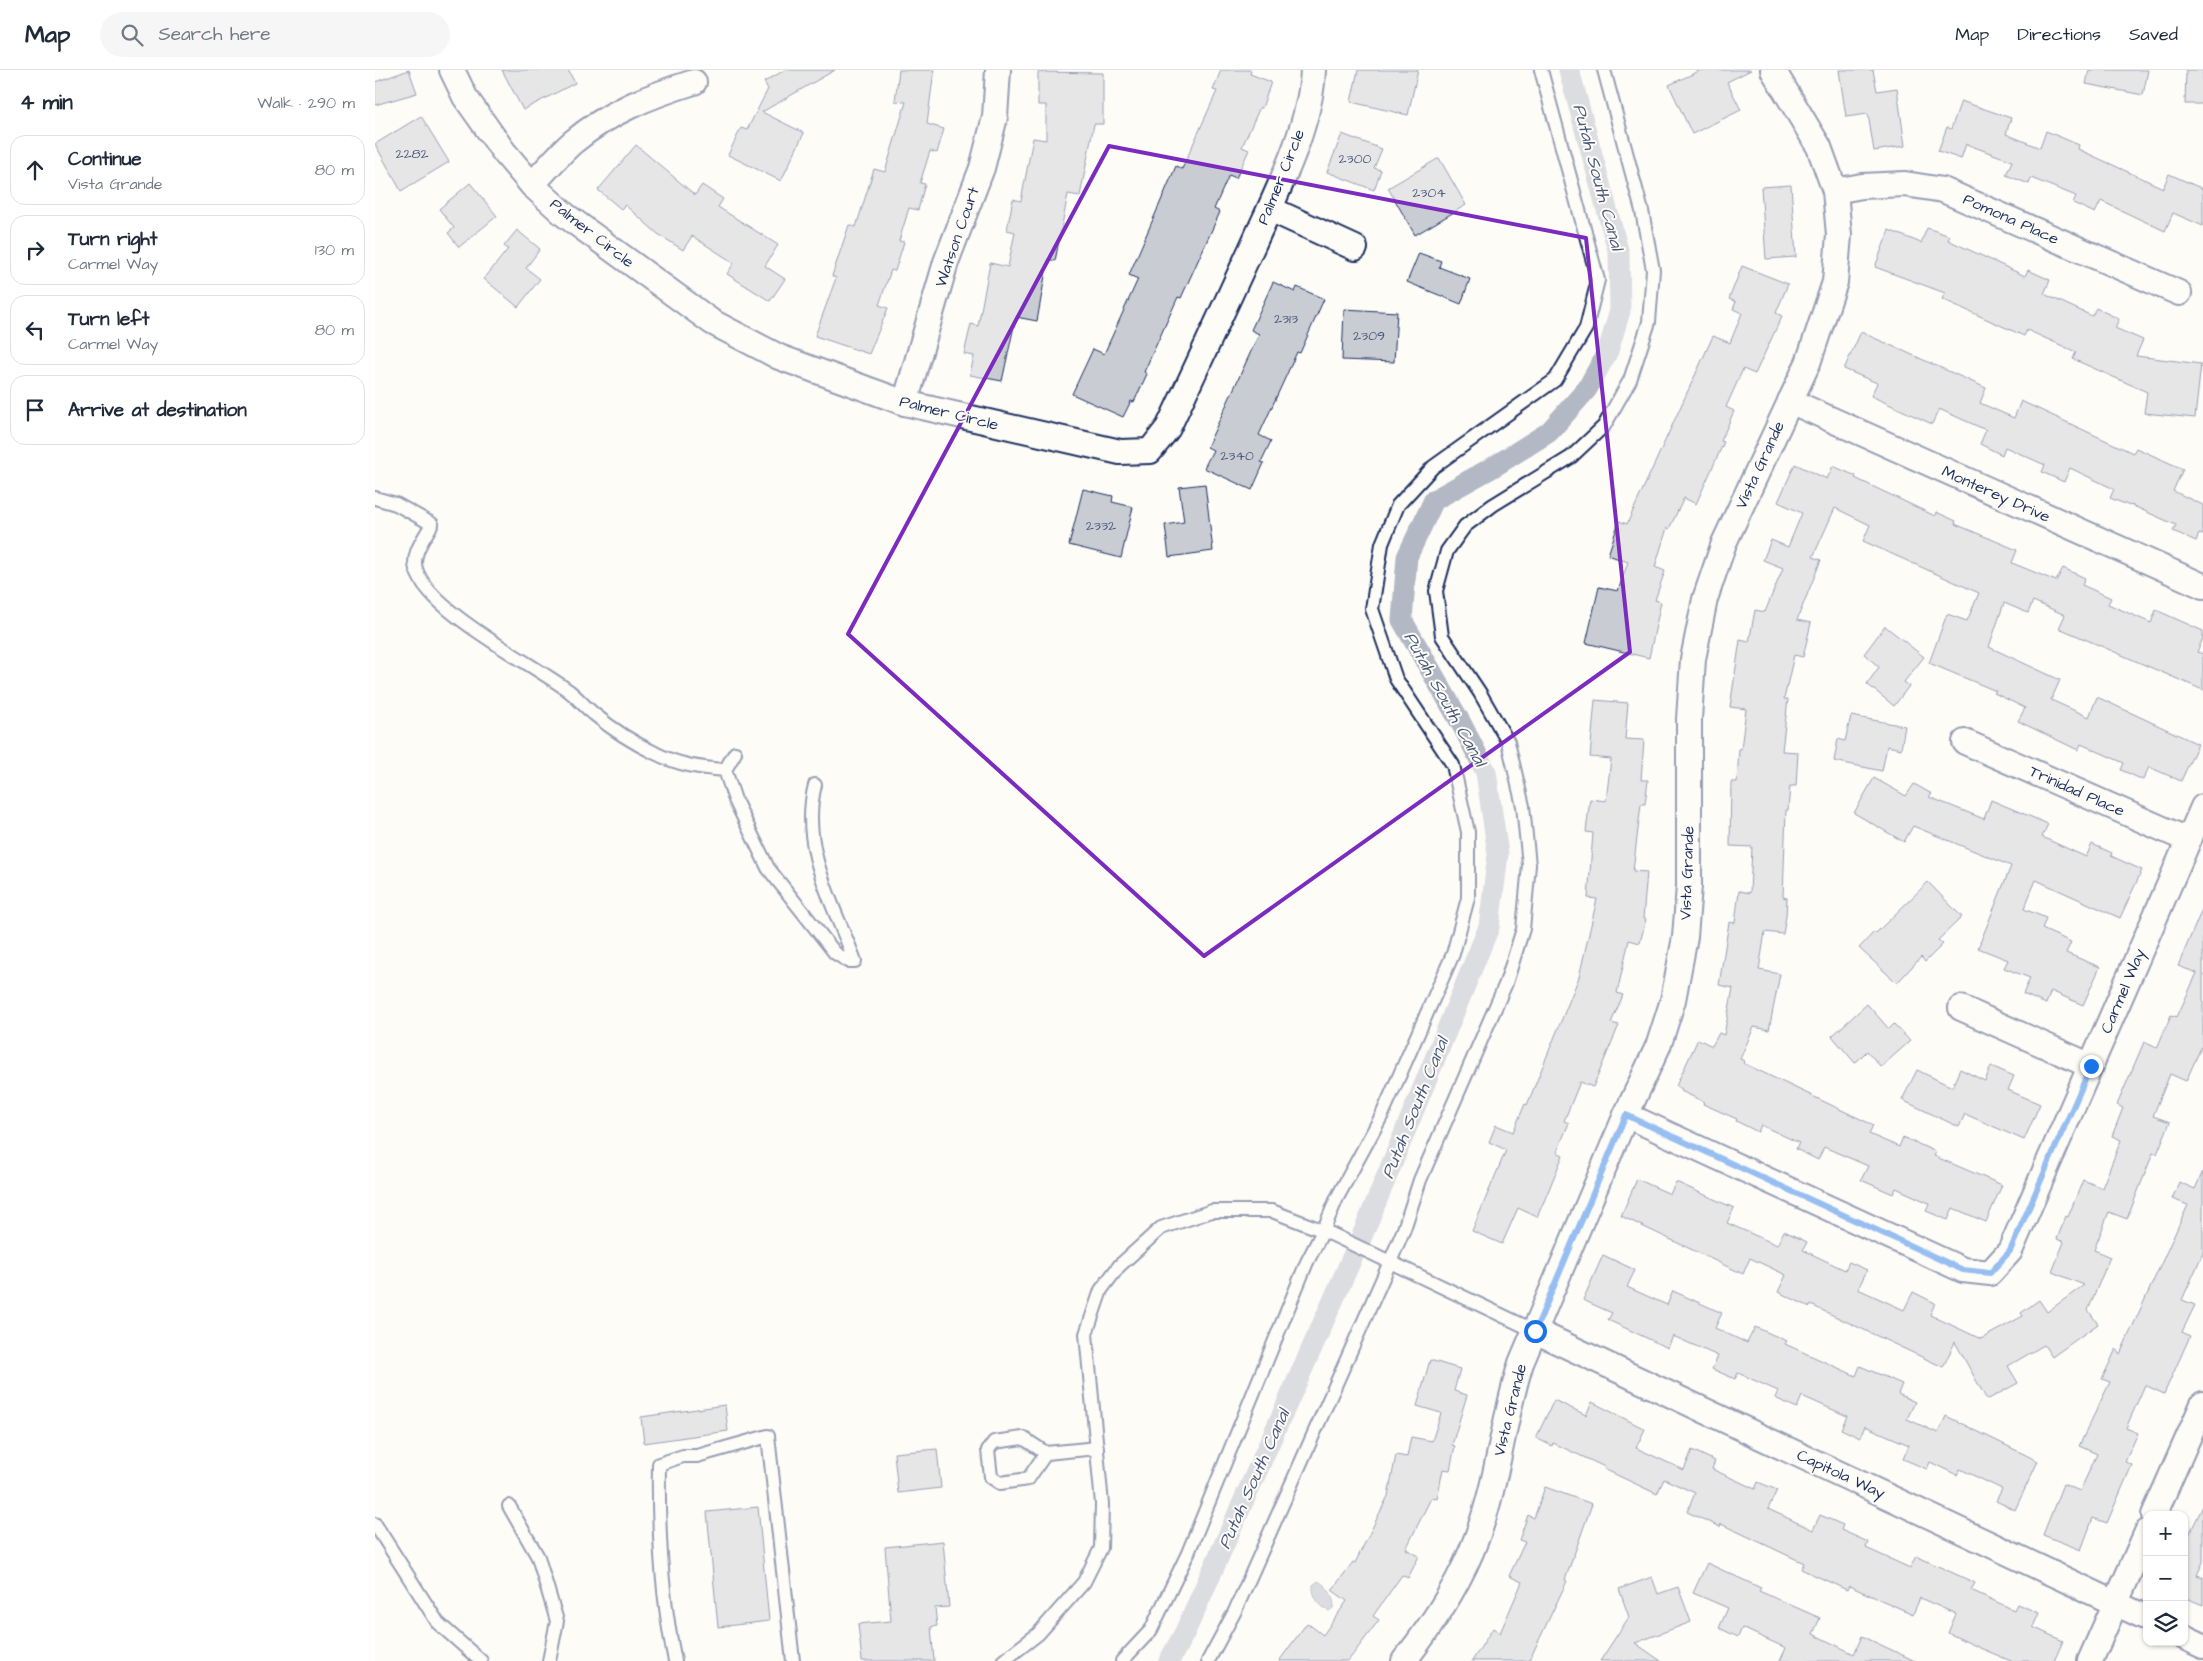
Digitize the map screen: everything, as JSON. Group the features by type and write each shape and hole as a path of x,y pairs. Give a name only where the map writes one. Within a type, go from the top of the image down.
{"street":[{"name":"Palmer Circle","path":"452,70 465,97 481,121 532,185 565,215 712,322 779,357 905,403 1120,452 1150,451 1168,428 1270,209 1297,144 1313,81 1313,70"},
{"name":"Watson Court","path":"905,403 946,262 982,168 995,117 998,70"},
{"name":"Vista Grande","path":"1404,1661 1448,1597 1477,1538 1492,1489 1512,1391 1535,1331 1626,1115 1659,1044 1673,1000 1685,937 1689,886 1689,718 1693,659 1705,599 1724,543 1808,363 1835,282 1839,235 1835,191 1819,147 1773,70"},
{"path":"532,185 572,143 612,115 650,96 694,82"},
{"name":"Pomona Place","path":"1835,191 1862,186 1905,184 1943,190 2179,294"},
{"path":"1270,209 1355,248"},
{"name":"Monterey Drive","path":"1789,401 2203,586"},
{"name":"Trinidad Place","path":"1965,742 2188,840"},
{"name":"Carmel Way","path":"1626,1115 1963,1270 1990,1273 2010,1251 2203,807"},
{"path":"1961,1008 2091,1066"},
{"name":"Capitola Way","path":"1535,1331 2143,1616"},
{"path":"2156,1511 2203,1404"},
{"path":"2090,1661 2143,1541"},
{"path":"2188,1639 2203,1646"}],"lane":[{"path":"1122,1661 1151,1630 1188,1552 1307,1262 1326,1232 1337,1198 1382,1115 1453,954 1468,898 1468,832 1453,765 1395,679 1372,609 1382,544 1398,505 1433,467 1555,380 1587,328 1597,280 1541,70"},
{"path":"1208,1661 1239,1602 1385,1259 1404,1229 1420,1180 1506,984 1523,929 1529,865 1523,806 1508,742 1480,692 1442,636 1436,591 1447,551 1465,526 1493,505 1571,457 1604,426 1630,380 1649,322 1653,270 1642,211 1604,70"},
{"path":"375,498 396,504 432,524 415,555 415,568 432,597 495,644 570,691 594,714 655,753 683,765 725,770"},
{"path":"735,753 725,770 735,800 768,868 835,952 848,961 855,961 819,873 812,836 810,803 815,785"},
{"path":"1003,1661 1039,1634 1084,1582 1101,1548 1102,1504 1086,1334 1101,1290 1119,1266 1161,1228 1211,1211 1272,1211 1326,1232 1535,1331"},
{"path":"675,1661 664,1590 658,1526 659,1464 683,1456 697,1456 768,1436 793,1661"},
{"path":"1046,1453 1028,1479 1000,1482 991,1477 988,1450 994,1442 1023,1438 1046,1453 1097,1448"},
{"path":"509,1506 538,1557 557,1621 549,1661"},
{"path":"375,1524 438,1623 481,1661"}],"highlighted area":[{"path":"1109,146 1586,238 1630,652 1204,956 848,634"}],"shaded area":[{"path":"1318,1581 1325,1586 1332,1596 1334,1607 1329,1611 1315,1597 1313,1585"}],"building":[{"path":"409,70 417,93 375,105 375,82"},
{"path":"502,70 568,70 575,83 523,110"},
{"path":"785,70 835,70 762,112 804,133 781,181 728,155 741,128 747,130 768,89 764,82"},
{"path":"899,70 934,70 927,124 944,129 937,153 930,151 920,183 925,184 918,210 909,208 899,241 904,242 895,271 891,270 879,305 888,308 869,354 815,336 836,278 832,276 849,225 856,227 874,169 885,172 906,102 895,101"},
{"path":"1221,70 1251,70 1250,74 1271,82 1262,108 1260,107 1242,147 1249,150 1236,178 1229,175 1214,209 1220,212 1181,298 1178,297 1144,372 1147,374 1134,402 1131,401 1123,417 1072,394 1093,349 1104,354 1138,279 1129,275 1176,166 1182,169 1217,91 1213,90"},
{"path":"1358,70 1418,70 1408,115 1351,102"},
{"path":"1701,70 1751,70 1727,82 1741,110 1692,134 1669,85"},
{"path":"1839,70 1873,70 1877,91 1897,88 1905,146 1874,151 1868,114 1846,117"},
{"path":"2089,70 2148,70 2143,95 2086,84"},
{"path":"2186,70 2203,70 2203,104 2185,104"},
{"path":"1038,72 1103,73 1103,124 1094,124 1080,196 1068,194 1055,261 1048,259 1037,321 1016,317 1002,381 970,375 974,356 964,354 971,324 978,326 990,263 1008,267 1015,232 1007,230 1013,199 1021,201 1033,138 1046,140 1046,105 1038,105"},
{"path":"1961,101 2011,118 2006,134 2040,148 2046,131 2079,145 2078,149 2163,188 2169,174 2203,189 2203,226 2173,213 2165,231 2101,201 2095,213 2073,203 2076,196 2031,178 2029,184 2006,175 2012,161 1966,144 1961,159 1938,151 1947,127 1951,129"},
{"path":"421,116 449,162 401,191 375,144"},
{"path":"1342,134 1382,149 1374,168 1381,170 1374,190 1327,172"},
{"path":"636,145 695,195 702,185 723,199 718,207 778,245 765,266 785,279 770,301 727,274 734,263 692,236 683,250 658,234 625,205 621,209 598,190"},
{"path":"1439,158 1466,205 1415,235 1388,188"},
{"path":"470,183 497,216 459,247 448,233 454,228 439,209"},
{"path":"1791,185 1796,257 1766,259 1761,187"},
{"path":"1927,228 1950,236 1948,240 2025,276 2028,270 2050,280 2044,294 2092,316 2096,308 2119,319 2115,328 2143,340 2136,356 2201,364 2195,418 2144,413 2147,392 2073,359 2076,352 2027,330 2024,336 1942,299 1945,293 1875,267 1889,230 1921,243"},
{"path":"517,230 540,249 526,268 540,279 518,307 484,279 508,249 504,246"},
{"path":"1419,253 1441,261 1439,267 1470,279 1461,304 1407,282"},
{"path":"1742,266 1788,284 1776,313 1782,316 1755,374 1743,369 1726,407 1734,411 1721,441 1724,442 1696,504 1684,498 1669,529 1667,528 1655,567 1665,571 1655,600 1661,602 1649,658 1586,643 1599,587 1618,591 1628,562 1608,555 1619,521 1627,524 1713,336 1730,343 1742,313 1733,309 1736,302 1729,299"},
{"path":"1273,282 1295,292 1297,287 1324,299 1300,353 1297,352 1259,435 1271,441 1261,462 1264,463 1252,490 1204,468 1213,450 1207,447 1259,334 1251,330"},
{"path":"1344,309 1397,312 1394,362 1342,360"},
{"path":"1861,332 1986,388 1980,403 2014,418 2021,401 2133,453 2136,448 2183,469 2173,491 2203,505 2203,535 2199,534 2196,541 2173,531 2176,525 2110,498 2114,489 2070,468 2064,482 2042,472 2045,465 2005,447 2002,455 1980,444 1986,430 1939,409 1932,424 1871,396 1877,383 1844,369"},
{"path":"1795,464 1827,479 1833,466 1935,516 1936,512 1956,521 1955,524 2017,550 2012,563 2056,581 2063,568 2085,578 2082,585 2111,598 2108,604 2151,623 2156,610 2203,631 2203,638 2197,652 2203,654 2203,690 2059,628 2065,615 2033,601 2028,613 2004,603 1989,647 2060,680 2051,700 2089,717 2097,697 2198,744 2181,781 2149,767 2143,780 2121,770 2124,763 2081,744 2078,750 2018,721 2025,708 1994,693 1996,691 1929,663 1947,614 1967,621 1979,593 1863,541 1870,525 1835,508 1813,557 1821,560 1797,620 1811,623 1803,657 1794,655 1784,699 1788,699 1782,751 1798,752 1796,786 1790,786 1788,810 1786,810 1783,897 1787,898 1786,916 1783,934 1765,932 1759,970 1780,974 1769,1030 1754,1027 1740,1059 1745,1061 1743,1063 1873,1125 1869,1134 1899,1147 1903,1137 1936,1152 1934,1156 2002,1185 1986,1222 1953,1208 1948,1220 1926,1211 1929,1203 1896,1188 1893,1194 1861,1180 1868,1166 1824,1147 1818,1160 1796,1149 1799,1143 1761,1125 1758,1132 1736,1121 1737,1119 1703,1104 1704,1102 1681,1091 1682,1089 1676,1086 1698,1039 1712,1046 1719,1033 1724,1035 1733,988 1719,985 1729,922 1735,923 1739,891 1750,893 1752,847 1730,846 1731,782 1737,782 1739,749 1741,749 1746,709 1730,707 1740,640 1749,642 1755,610 1765,612 1783,568 1763,560 1771,540 1788,547 1802,513 1778,502"},
{"path":"1205,484 1213,551 1169,557 1165,525 1184,522 1179,487"},
{"path":"1083,489 1113,496 1112,502 1133,507 1121,558 1069,545"},
{"path":"1885,626 1924,657 1904,682 1909,686 1894,706 1867,684 1879,667 1864,654"},
{"path":"1595,700 1628,703 1625,739 1644,740 1641,780 1648,780 1645,804 1641,804 1633,871 1647,872 1643,919 1646,919 1640,943 1629,940 1617,993 1623,995 1611,1023 1619,1025 1593,1087 1580,1082 1564,1121 1569,1123 1557,1152 1563,1155 1545,1199 1537,1217 1518,1208 1502,1244 1472,1231 1506,1150 1489,1142 1496,1125 1513,1132 1525,1104 1527,1105 1579,977 1597,899 1588,898 1593,833 1586,832 1590,799 1606,801 1611,759 1590,757"},
{"path":"1851,716 1905,726 1901,749 1887,746 1882,771 1834,761 1838,739 1845,741"},
{"path":"1874,778 1906,796 1914,784 1932,794 1929,797 1984,819 1991,800 2048,824 2042,837 2086,857 2092,844 2112,853 2111,856 2142,870 2120,918 2036,880 2024,909 2046,918 2042,929 2071,942 2066,953 2100,967 2083,1005 2051,991 2046,1004 2023,994 2030,978 2004,968 2008,960 1978,948 2011,866 1913,826 1904,842 1854,813"},
{"path":"1928,882 1962,917 1938,940 1943,944 1925,962 1921,957 1897,983 1859,948"},
{"path":"2203,907 2203,1043 2186,1081 2170,1074 2153,1116 2170,1122 2157,1154 2153,1153 2127,1219 2109,1212 2094,1250 2110,1257 2088,1310 2098,1324 2052,1357 2044,1345 2008,1366 2018,1383 1987,1400 1955,1342 1943,1367 1811,1305 1810,1307 1778,1292 1786,1275 1750,1258 1743,1274 1621,1216 1637,1179 1670,1194 1676,1182 1734,1208 1727,1223 1777,1245 1784,1231 1807,1242 1803,1250 1845,1270 1849,1262 1867,1270 1858,1289 1904,1310 1913,1292 1935,1303 1930,1315 1981,1339 2023,1316 2021,1313 2039,1300 2047,1312 2084,1285 2052,1272 2064,1242 2057,1239 2083,1180 2102,1188 2121,1140 2112,1136 2123,1108 2117,1105 2144,1042 2157,1048 2171,1015 2177,1017 2197,973 2178,966"},
{"path":"1867,1004 1889,1029 1894,1024 1910,1041 1881,1067 1867,1051 1855,1063 1832,1036"},
{"path":"1991,1066 2014,1076 2008,1090 2040,1104 2024,1140 1965,1114 1959,1127 1902,1100 1917,1070 1952,1087 1960,1069 1985,1081"},
{"path":"2203,1171 2203,1253 2182,1300 2195,1305 2182,1332 2190,1336 2164,1394 2145,1385 2126,1428 2138,1433 2125,1462 2132,1465 2107,1523 2093,1518 2081,1550 2043,1535 2063,1484 2080,1491 2097,1454 2079,1446 2110,1382 2102,1379 2116,1349 2120,1354 2188,1205 2172,1199 2179,1182 2195,1189"},
{"path":"1603,1255 1635,1270 1627,1287 1667,1305 1673,1291 1722,1313 1715,1328 1747,1343 1755,1327 1787,1341 1785,1344 1856,1376 1860,1366 1902,1384 1898,1394 1915,1402 1907,1419 1938,1433 1946,1416 2038,1461 2015,1510 1996,1501 2002,1489 1960,1469 1957,1475 1930,1462 1927,1469 1903,1459 1909,1445 1865,1426 1860,1438 1841,1429 1847,1416 1802,1396 1797,1408 1775,1398 1778,1391 1738,1373 1735,1379 1712,1369 1718,1356 1673,1336 1668,1348 1608,1320 1612,1313 1583,1300"},
{"path":"1430,1360 1460,1369 1454,1391 1467,1395 1452,1445 1455,1446 1450,1470 1443,1469 1437,1499 1431,1498 1406,1549 1419,1556 1408,1578 1402,1575 1373,1616 1379,1620 1348,1661 1279,1661 1307,1623 1323,1635 1347,1601 1332,1590 1353,1562 1355,1563 1388,1496 1396,1455 1407,1457 1411,1437 1432,1441 1441,1413 1417,1406"},
{"path":"1554,1400 1586,1415 1592,1402 1645,1429 1636,1448 1684,1470 1692,1450 1715,1461 1712,1469 1755,1489 1758,1482 1777,1490 1768,1509 1813,1530 1820,1515 1843,1525 1841,1530 1868,1542 1866,1548 1910,1568 1916,1556 1975,1583 1971,1590 2014,1610 2017,1604 2039,1613 2033,1627 2063,1641 2054,1661 2011,1661 1980,1648 1948,1633 1956,1614 1920,1598 1913,1614 1849,1586 1847,1590 1801,1569 1804,1563 1721,1524 1720,1527 1687,1512 1695,1493 1664,1479 1657,1494 1604,1469 1605,1467 1553,1443 1552,1446 1536,1438"},
{"path":"725,1405 728,1431 644,1443 641,1417"},
{"path":"937,1449 941,1488 898,1493 894,1453"},
{"path":"1545,1487 1592,1504 1565,1580 1567,1581 1529,1661 1472,1661 1493,1628 1500,1633 1522,1582 1509,1576 1525,1542 1519,1540 1528,1515 1534,1518"},
{"path":"2203,1506 2203,1562 2197,1575 2203,1577 2203,1605 2188,1599 2188,1537"},
{"path":"758,1507 769,1621 718,1627 707,1512"},
{"path":"943,1541 949,1607 935,1608 937,1626 931,1627 934,1661 862,1661 858,1624 891,1621 885,1547"},
{"path":"1707,1563 1761,1588 1759,1591 1820,1618 1813,1634 1854,1654 1862,1636 1915,1661 1780,1661 1786,1648 1742,1628 1738,1637 1719,1628 1728,1608 1693,1593"},
{"path":"1652,1577 1658,1594 1678,1587 1691,1622 1635,1643 1661,1661 1600,1661 1629,1617 1619,1589"}],"waterway":[{"name":"Putah South Canal","path":"1169,1661 1185,1632 1365,1229 1489,927 1498,854 1486,772 1462,725 1402,620 1407,557 1434,500 1495,466 1549,432 1587,389 1608,351 1620,311 1619,254 1569,70"}],"route":[{"path":"1535,1331 1626,1115 1656,1127 1963,1270 1990,1273 2010,1251 2091,1066"}]}
